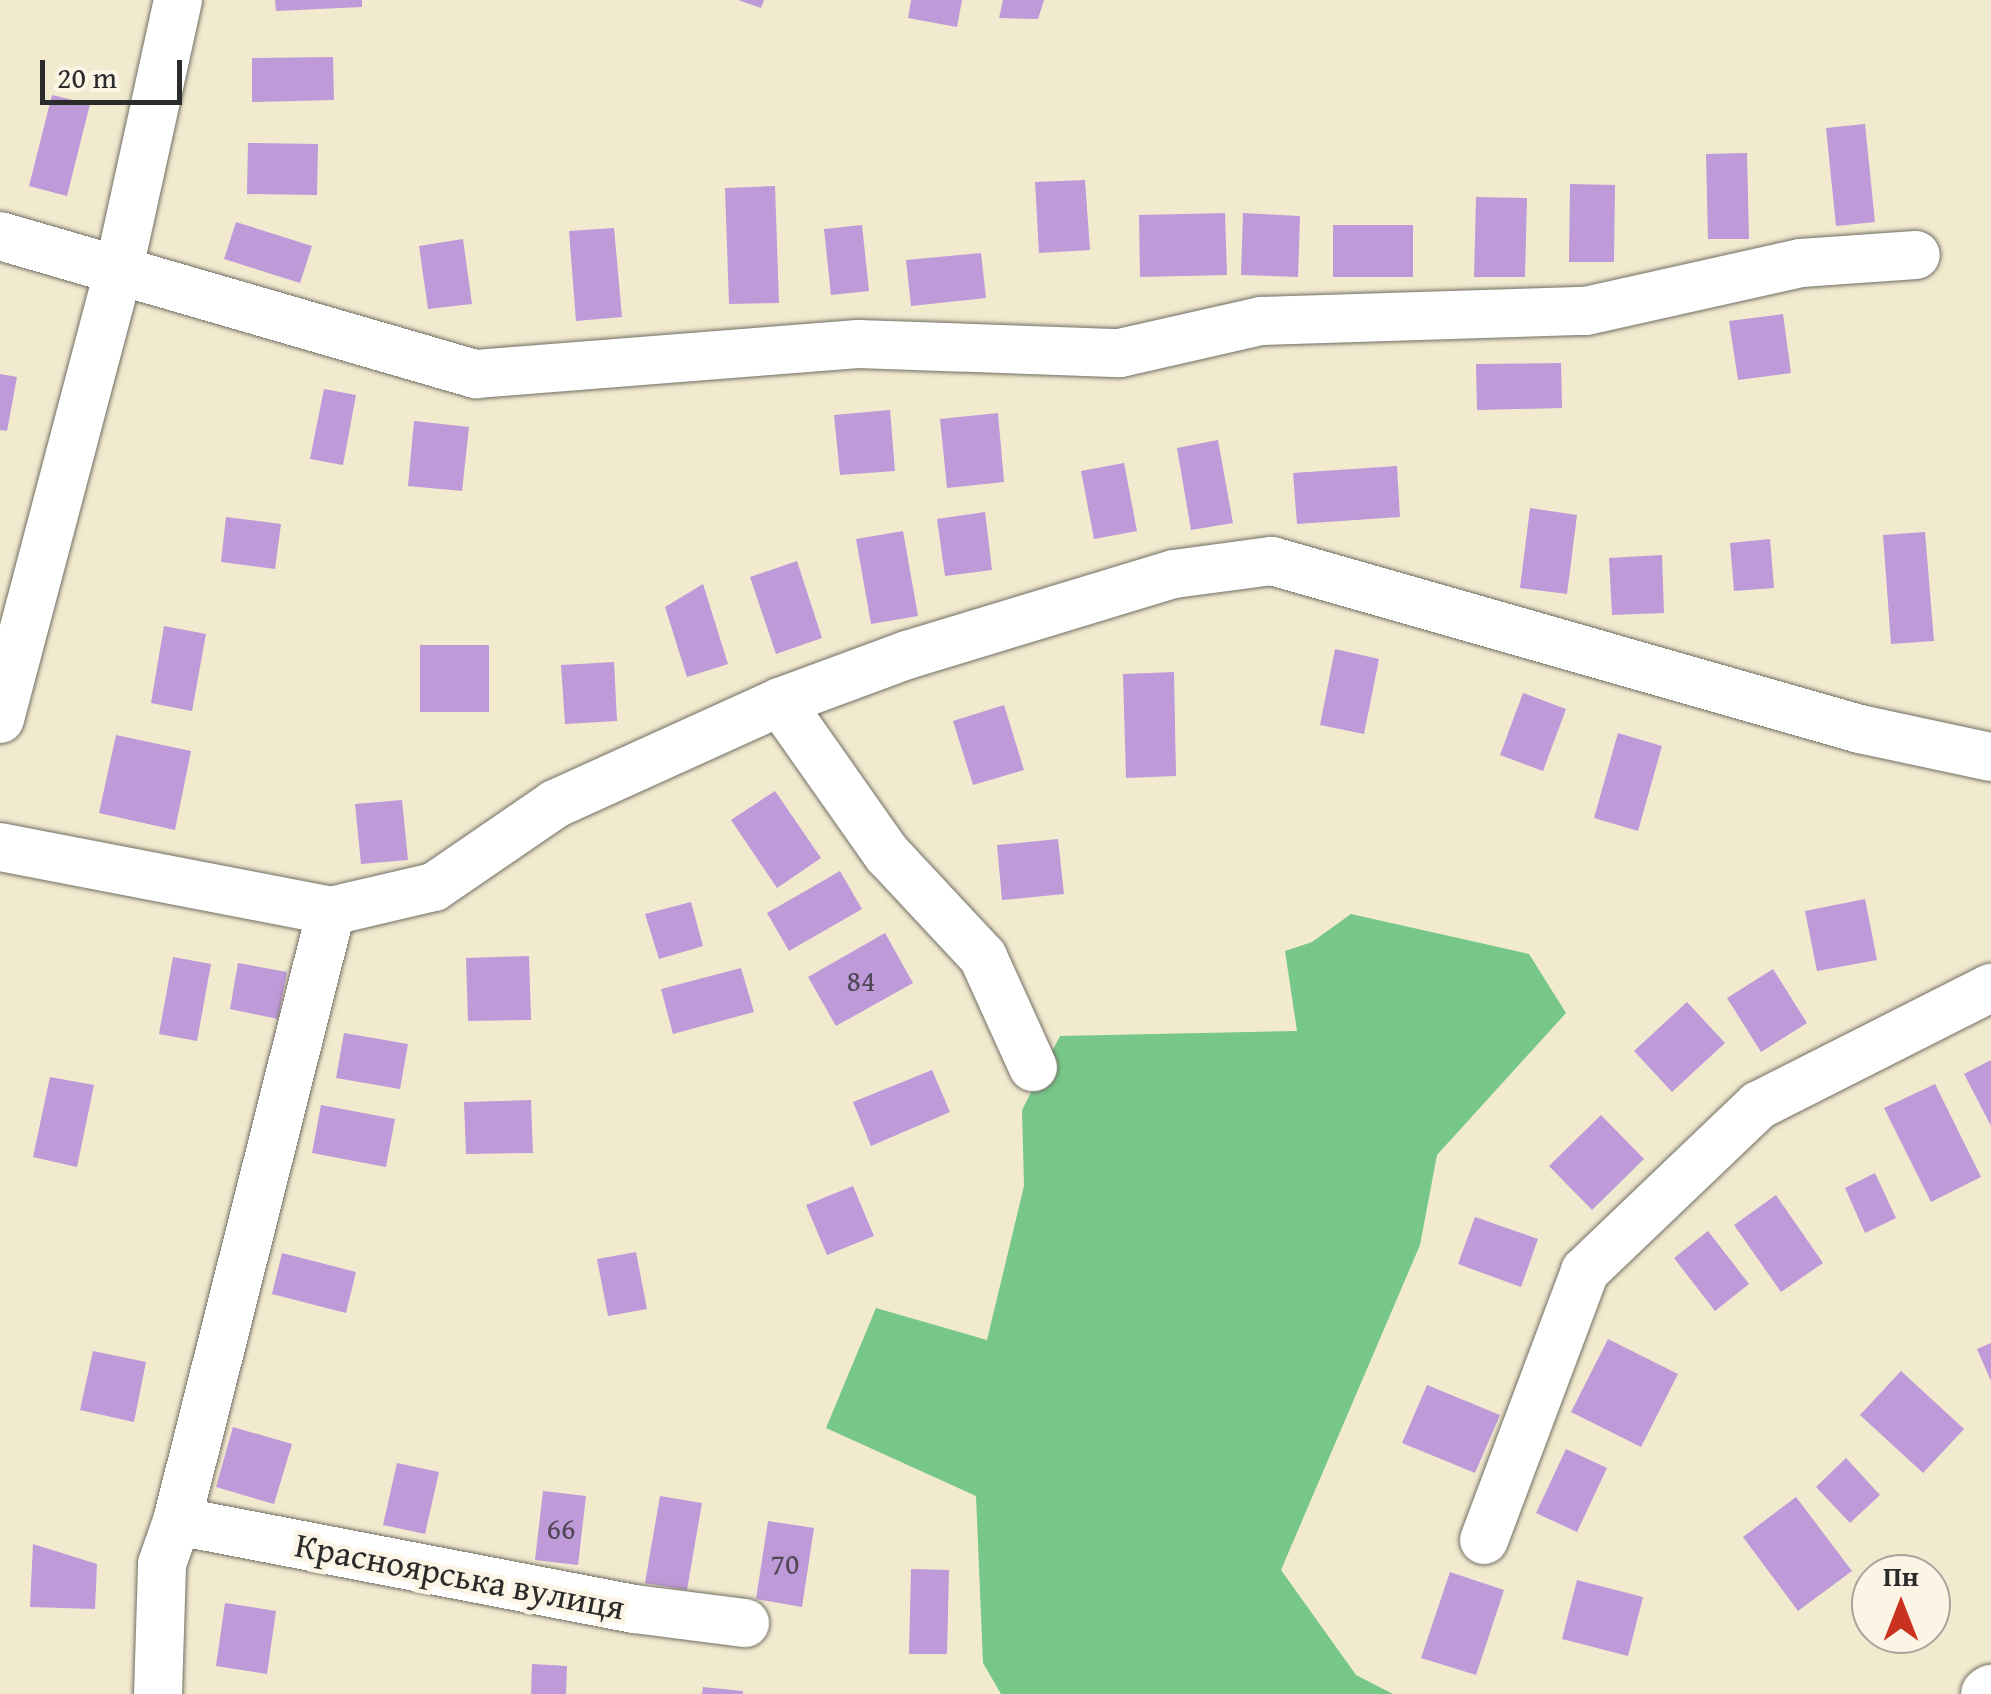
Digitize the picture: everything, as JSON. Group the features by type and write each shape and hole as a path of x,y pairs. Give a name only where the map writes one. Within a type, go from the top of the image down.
{"street":[{"path":"0,719 118,273 178,0"},
{"path":"0,236 476,374 858,344 1120,353 1261,321 1586,311 1802,263 1916,255"},
{"path":"0,847 331,911 434,887 554,804 780,702 907,655 1174,574 1272,561 1860,728 1991,757"},
{"path":"780,702 887,854 984,957 1033,1067"},
{"path":"158,1694 162,1564 176,1522 331,911"},
{"path":"1484,1540 1585,1270 1759,1105 1991,988"},
{"name":"Красноярська вулиця","path":"176,1522 636,1609 745,1623"}],"green space":[{"path":"1351,914 1529,954 1566,1013 1437,1155 1420,1245 1281,1570 1356,1675 1393,1694 1001,1694 983,1663 976,1496 826,1428 876,1308 987,1340 1024,1186 1022,1110 1060,1036 1297,1031 1285,951 1312,942"}],"building":[{"path":"275,0 362,0 362,7 276,11"},
{"path":"738,0 764,0 761,8"},
{"path":"911,0 962,0 957,27 908,18"},
{"path":"1003,0 1044,0 1038,19 999,18"},
{"path":"333,57 334,100 252,102 252,58"},
{"path":"52,95 90,104 67,196 29,186"},
{"path":"1865,124 1875,222 1836,226 1826,128"},
{"path":"248,143 318,144 317,195 247,194"},
{"path":"1747,153 1749,239 1708,239 1706,154"},
{"path":"1085,180 1090,250 1039,253 1035,182"},
{"path":"1570,184 1615,185 1614,262 1569,262"},
{"path":"775,186 779,303 729,304 725,188"},
{"path":"1476,197 1527,198 1525,277 1474,277"},
{"path":"1225,213 1227,275 1140,277 1139,215"},
{"path":"1243,213 1300,216 1298,277 1241,275"},
{"path":"236,222 312,246 300,283 224,259"},
{"path":"862,225 869,291 831,295 824,229"},
{"path":"1333,225 1413,225 1413,277 1333,277"},
{"path":"614,228 622,317 576,321 569,231"},
{"path":"463,239 472,304 428,309 419,246"},
{"path":"981,253 986,298 911,306 906,260"},
{"path":"1783,314 1791,373 1738,380 1729,321"},
{"path":"1561,363 1562,408 1477,410 1476,364"},
{"path":"0,374 17,377 7,431 0,430"},
{"path":"324,389 356,395 343,465 310,459"},
{"path":"890,410 895,471 840,475 834,415"},
{"path":"998,413 1004,482 947,488 940,419"},
{"path":"414,421 469,427 462,491 408,486"},
{"path":"1218,440 1233,523 1191,530 1177,448"},
{"path":"1124,463 1137,531 1094,539 1081,471"},
{"path":"1397,466 1400,517 1297,524 1293,473"},
{"path":"1530,508 1577,515 1567,594 1520,588"},
{"path":"985,512 992,570 945,576 937,519"},
{"path":"226,517 281,524 275,569 221,562"},
{"path":"903,531 918,616 871,624 856,539"},
{"path":"1925,532 1934,641 1891,644 1883,535"},
{"path":"1770,539 1774,588 1734,591 1730,543"},
{"path":"1662,555 1664,613 1612,615 1609,558"},
{"path":"797,561 822,638 776,654 750,577"},
{"path":"703,584 728,664 687,677 665,607"},
{"path":"164,626 206,634 192,711 151,703"},
{"path":"420,645 489,645 489,712 420,712"},
{"path":"1335,649 1379,659 1364,734 1320,725"},
{"path":"614,662 617,721 565,724 561,665"},
{"path":"1174,672 1176,776 1126,778 1123,674"},
{"path":"1523,693 1566,709 1543,771 1500,755"},
{"path":"1004,705 1024,770 973,785 953,721"},
{"path":"1618,733 1662,746 1638,831 1594,818"},
{"path":"116,735 191,751 175,830 99,813"},
{"path":"775,791 821,858 777,888 731,820"},
{"path":"402,800 408,860 361,864 355,804"},
{"path":"1058,839 1064,894 1002,900 997,845"},
{"path":"840,871 862,909 789,951 767,913"},
{"path":"1865,899 1877,960 1817,971 1805,911"},
{"path":"691,902 703,946 659,959 645,914"},
{"path":"885,933 913,983 836,1026 808,977"},
{"path":"529,956 531,1020 468,1021 466,958"},
{"path":"173,957 211,964 197,1041 159,1034"},
{"path":"238,963 287,972 278,1019 230,1009"},
{"path":"741,968 754,1012 673,1034 661,989"},
{"path":"1773,969 1807,1023 1761,1052 1727,998"},
{"path":"1687,1002 1725,1043 1672,1092 1634,1051"},
{"path":"344,1033 408,1044 400,1089 336,1078"},
{"path":"1991,1060 1991,1126 1964,1074"},
{"path":"932,1070 950,1112 871,1146 853,1102"},
{"path":"50,1077 94,1085 77,1167 33,1157"},
{"path":"1935,1084 1981,1177 1931,1202 1884,1108"},
{"path":"531,1100 533,1153 466,1154 464,1102"},
{"path":"321,1105 395,1119 386,1167 312,1153"},
{"path":"1601,1115 1644,1159 1592,1210 1549,1166"},
{"path":"1875,1173 1896,1218 1865,1233 1845,1188"},
{"path":"853,1186 874,1236 827,1255 806,1205"},
{"path":"1776,1195 1823,1263 1781,1292 1734,1225"},
{"path":"1475,1217 1538,1239 1521,1287 1458,1264"},
{"path":"1708,1231 1749,1284 1715,1311 1674,1258"},
{"path":"636,1252 647,1309 608,1316 597,1259"},
{"path":"282,1253 356,1272 346,1313 272,1294"},
{"path":"1608,1339 1678,1374 1641,1447 1571,1412"},
{"path":"1991,1343 1991,1381 1977,1349"},
{"path":"93,1351 146,1362 134,1422 80,1410"},
{"path":"1901,1371 1964,1429 1923,1473 1860,1415"},
{"path":"1427,1385 1500,1415 1475,1473 1402,1443"},
{"path":"233,1427 292,1444 274,1504 216,1487"},
{"path":"1566,1449 1607,1468 1577,1532 1536,1513"},
{"path":"1846,1458 1880,1495 1850,1523 1816,1487"},
{"path":"397,1463 439,1472 425,1534 383,1525"},
{"path":"543,1491 586,1496 578,1565 535,1560"},
{"path":"660,1496 702,1503 687,1590 645,1583"},
{"path":"1796,1497 1851,1572 1798,1611 1743,1537"},
{"path":"768,1521 814,1528 802,1607 756,1599"},
{"path":"33,1544 97,1564 95,1609 30,1607"},
{"path":"911,1569 949,1570 947,1654 909,1654"},
{"path":"1450,1572 1504,1590 1476,1675 1421,1658"},
{"path":"1577,1580 1643,1597 1628,1656 1562,1639"},
{"path":"225,1603 276,1611 267,1674 216,1666"},
{"path":"532,1664 567,1666 566,1694 531,1694"},
{"path":"703,1687 743,1691 743,1694 702,1694"}]}
